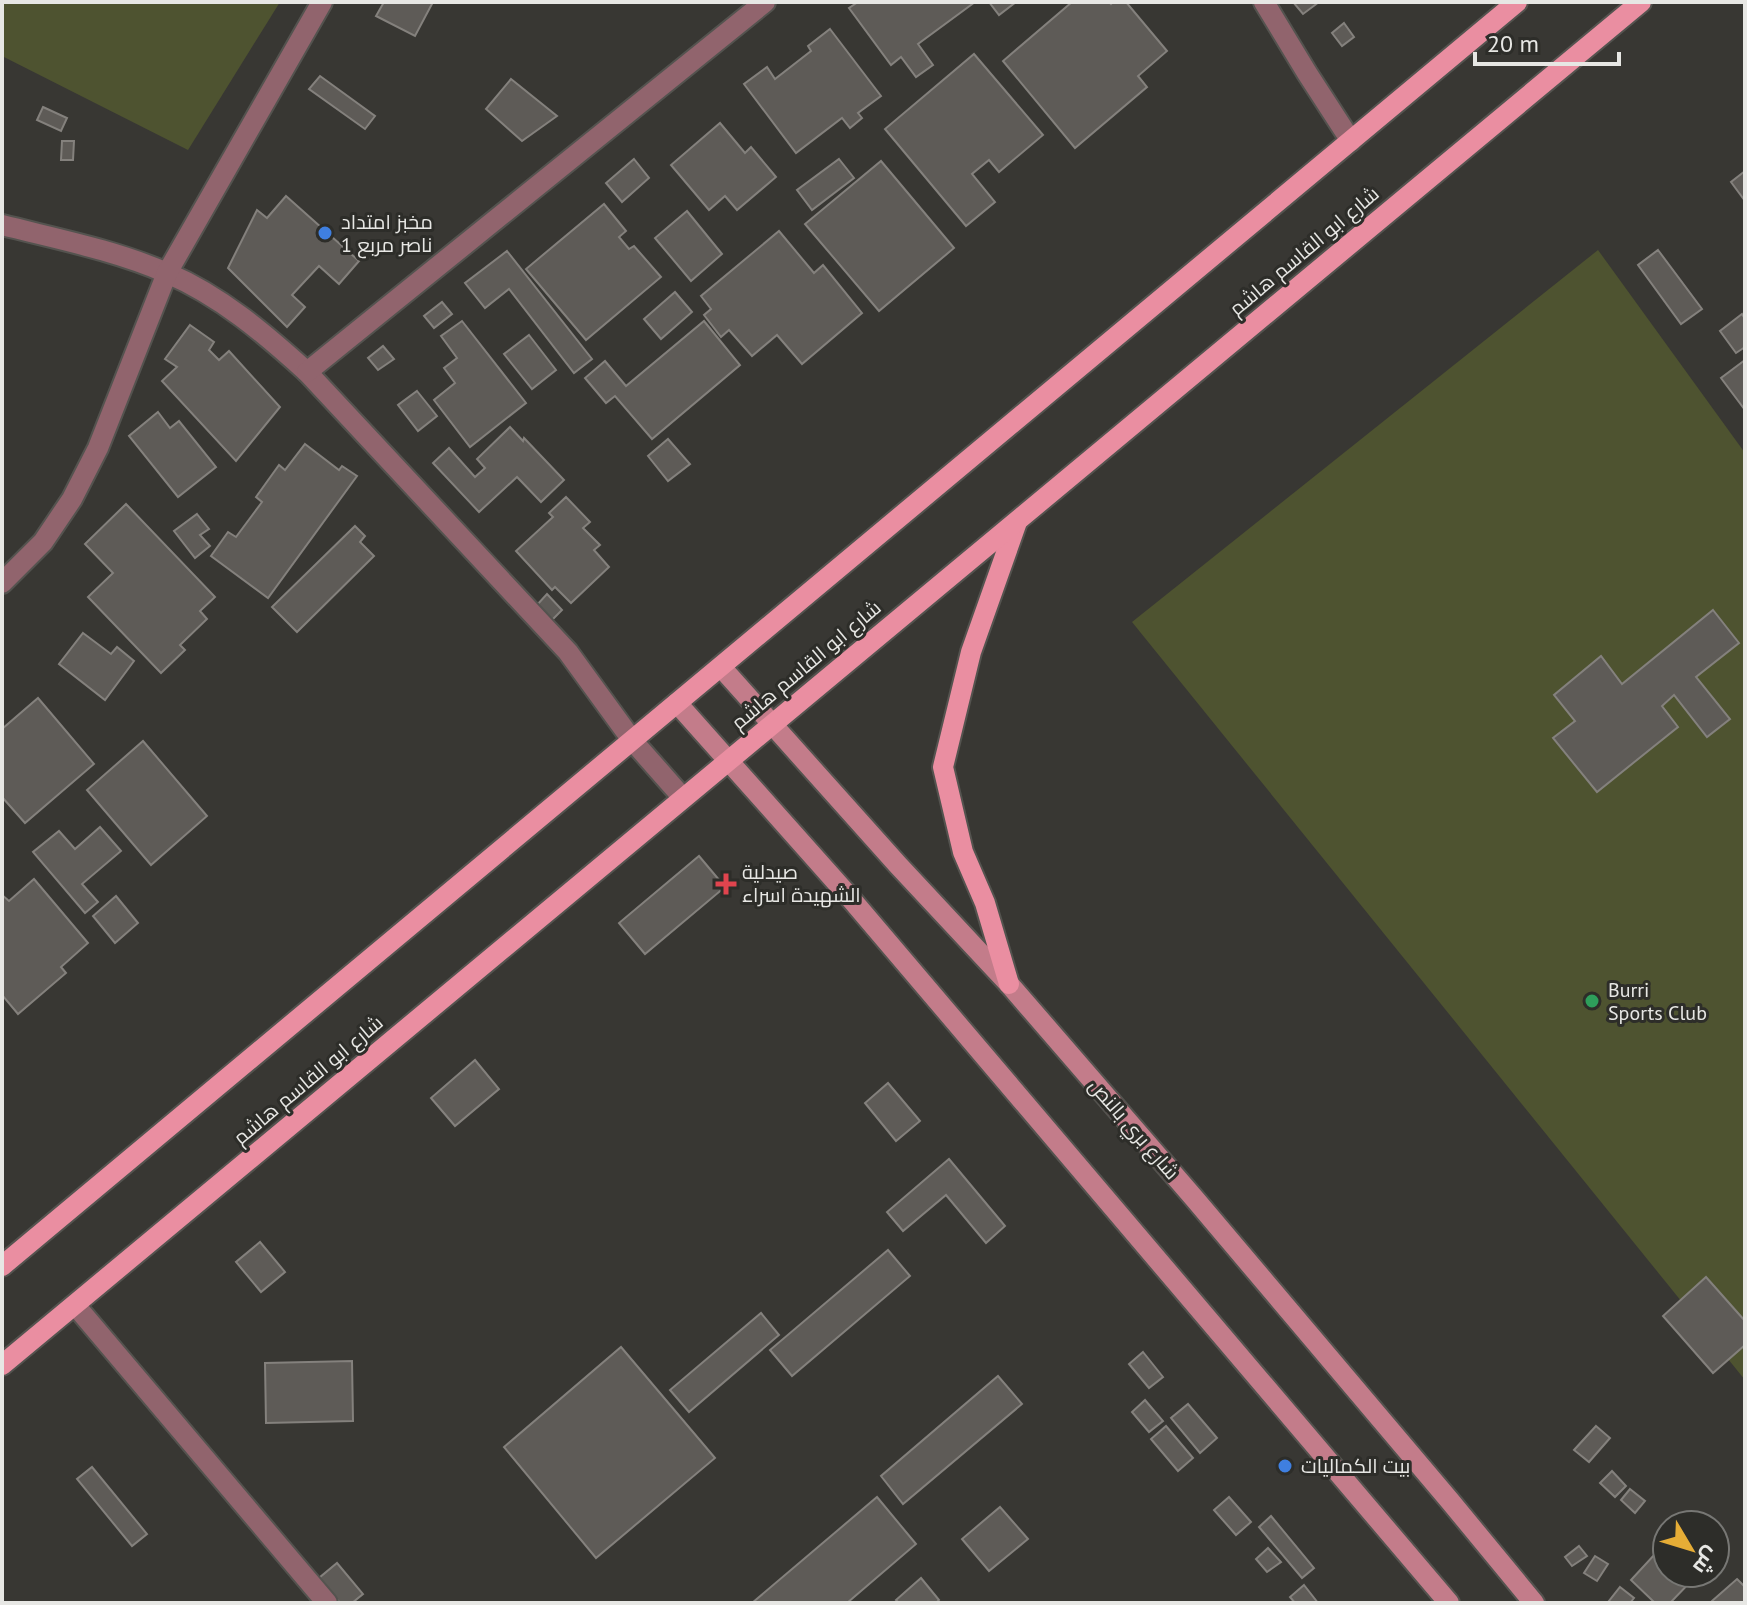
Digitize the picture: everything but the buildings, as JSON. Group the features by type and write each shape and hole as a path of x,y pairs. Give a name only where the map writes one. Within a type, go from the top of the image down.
{"main road":[{"path":"2,1266 1517,2"},
{"name":"شارع ابو القاسم هاشم","path":"2,1365 1641,2"},
{"path":"1009,984 985,903 963,852 943,767 971,652 1017,521"},
{"name":"شارع بري بالنص","path":"721,667 1009,984 1534,1603"},
{"path":"677,703 876,927 1449,1603"}],"street":[{"path":"2,583 43,542 72,499 98,448 167,273 322,2"},
{"path":"307,372 765,2"},
{"path":"1269,4 1307,73 1351,141"},
{"path":"2,225 104,250 167,273 215,299 265,333 307,372 568,652 632,740 683,798"},
{"path":"75,1305 327,1603"}],"green space":[{"path":"2,2 280,2 188,150 2,56"},
{"name":"Burri Sports Club","path":"1598,250 1745,453 1745,1380 1132,622"}],"place":[{"name":"مخبز امتداد ناصر مربع 1","path":"325,233"},
{"name":"صيدلية الشهيدة اسراء","path":"726,884"},
{"name":"Burri Sports Club","path":"1592,1001"},
{"name":"بيت الكماليات","path":"1285,1466"}]}
